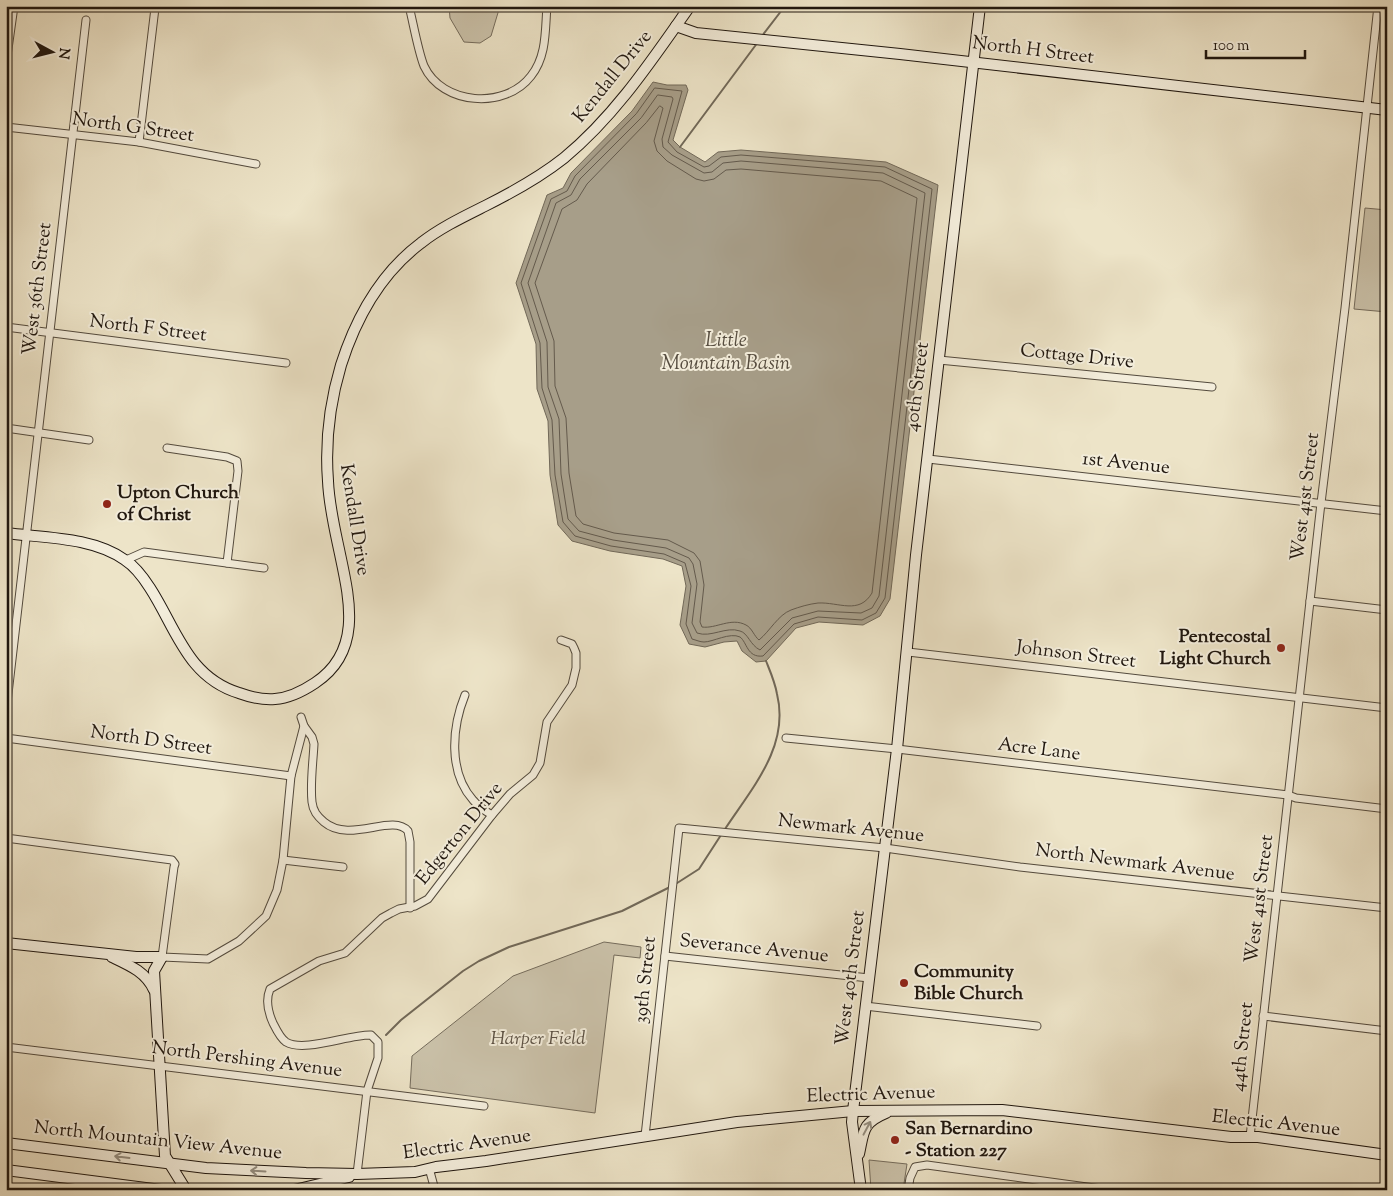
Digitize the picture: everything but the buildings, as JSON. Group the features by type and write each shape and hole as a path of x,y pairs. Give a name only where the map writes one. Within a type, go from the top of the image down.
{"main road":[{"name":"Kendall Drive","path":"6,533 83,542 98,546 126,560 142,576 193,662 227,689 260,698 274,699 286,697 307,688 331,670 343,651 350,618 349,600 330,503 327,464 330,411 342,362 358,321 368,302 391,270 422,241 526,185 582,142 609,115 690,6"},
{"name":"40th Street","path":"894,771 908,652 916,555 980,6"},
{"name":"North H Street","path":"676,26 696,33 974,62 1387,110"},
{"name":"West 40th Street","path":"862,1190 852,1122 894,771"},
{"path":"6,943 136,957 162,957 154,971 165,1154 186,1190"},
{"path":"103,953 135,968 151,983 155,994"},
{"path":"858,1159 867,1124 874,1118 894,1110"},
{"name":"Electric Avenue","path":"357,1174 415,1172 429,1168 737,1122 853,1111 894,1110 1002,1110 1250,1137 1387,1155"},
{"name":"North Mountain View Avenue","path":"6,1143 206,1168 357,1174"},
{"path":"6,1170 161,1190"},
{"name":"North Mountain View Avenue","path":"294,1190 345,1179 357,1174"}],"street":[{"path":"6,63 14,6"},
{"path":"409,6 424,66 434,79 442,88 455,94 469,98 487,99 506,94 531,77 540,63 544,46 547,6"},
{"name":"West 41st Street","path":"1265,990 1345,308 1378,6"},
{"path":"139,142 155,8"},
{"name":"West 36th Street","path":"6,711 86,20"},
{"name":"North G Street","path":"6,127 139,142 256,164"},
{"name":"North F Street","path":"6,328 286,363"},
{"name":"Cottage Drive","path":"939,360 1212,387"},
{"path":"6,428 89,440"},
{"path":"167,448 226,456 237,461 238,470 227,563"},
{"name":"1st Avenue","path":"928,459 1387,511"},
{"path":"126,560 144,552 264,568"},
{"path":"1310,601 1387,610"},
{"path":"6,638 14,639"},
{"name":"Edgerton Drive","path":"357,1174 367,1091 378,1058 378,1042 372,1035 359,1035 330,1042 304,1045 294,1045 287,1042 281,1037 273,1022 267,1003 270,989 319,961 345,953 390,912 422,904 428,899 492,815 510,794 524,784 536,769 542,756 547,722 572,685 576,668 576,653 572,644 561,640"},
{"name":"Johnson Street","path":"908,652 1387,708"},
{"path":"465,695 460,709 455,742 460,780 473,800 492,815"},
{"path":"301,717 304,726 312,736 314,744 312,797 316,815 329,825 346,831 390,825 403,826 408,831 410,842 410,908"},
{"path":"6,838 174,861 162,957 208,959 239,942 266,916 277,890 283,860 292,776 304,726"},
{"name":"North D Street","path":"6,738 292,776"},
{"name":"Acre Lane","path":"786,738 1288,795 1296,798 1387,809"},
{"name":"Newmark Avenue","path":"679,828 885,848 1020,867"},
{"name":"39th Street","path":"645,1136 679,828"},
{"path":"283,860 343,867"},
{"name":"North Newmark Avenue","path":"1020,867 1276,896"},
{"path":"1276,896 1387,908"},
{"name":"Severance Avenue","path":"665,956 869,978"},
{"name":"44th Street","path":"1250,1137 1265,990"},
{"path":"865,1006 1037,1026"},
{"path":"1263,1016 1387,1030"},
{"name":"North Pershing Avenue","path":"6,1047 484,1106"},
{"path":"908,1190 910,1178 915,1167 927,1165 1109,1190"},
{"path":"429,1168 435,1190"},
{"path":"305,1189 306,1173"}],"green space":[{"path":"449,6 500,6 491,36 480,43 464,42 450,18"},
{"path":"1365,208 1387,210 1387,312 1354,309"},
{"name":"Harper Field","path":"604,942 641,947 640,958 614,955 595,1113 410,1088 412,1056 513,976"},
{"path":"869,1160 907,1164 903,1190 871,1190"}],"water":[{"name":"Little Mountain Basin","path":"653,82 667,85 686,85 688,90 673,140 680,147 705,162 718,152 741,150 886,162 938,185 890,599 880,616 863,625 819,622 796,628 766,661 756,662 742,651 737,641 705,647 689,644 680,625 686,586 682,566 663,559 610,551 572,541 558,525 550,475 548,421 537,389 536,344 516,283 547,195 563,188 571,173 632,111"}],"waterway":[{"path":"762,36 785,6"},
{"path":"680,147 758,42"},
{"path":"725,829 766,766 778,731 780,713 777,694 766,661"},
{"path":"674,885 699,869 721,835"},
{"path":"386,1035 401,1020 463,971 479,961 509,947 622,911 670,887"}],"place":[{"name":"Upton Church of Christ","path":"107,504"},
{"name":"Pentecostal Light Church","path":"1281,648"},
{"name":"Community Bible Church","path":"904,983"},
{"name":"San Bernardino - Station 227","path":"895,1140"}]}
